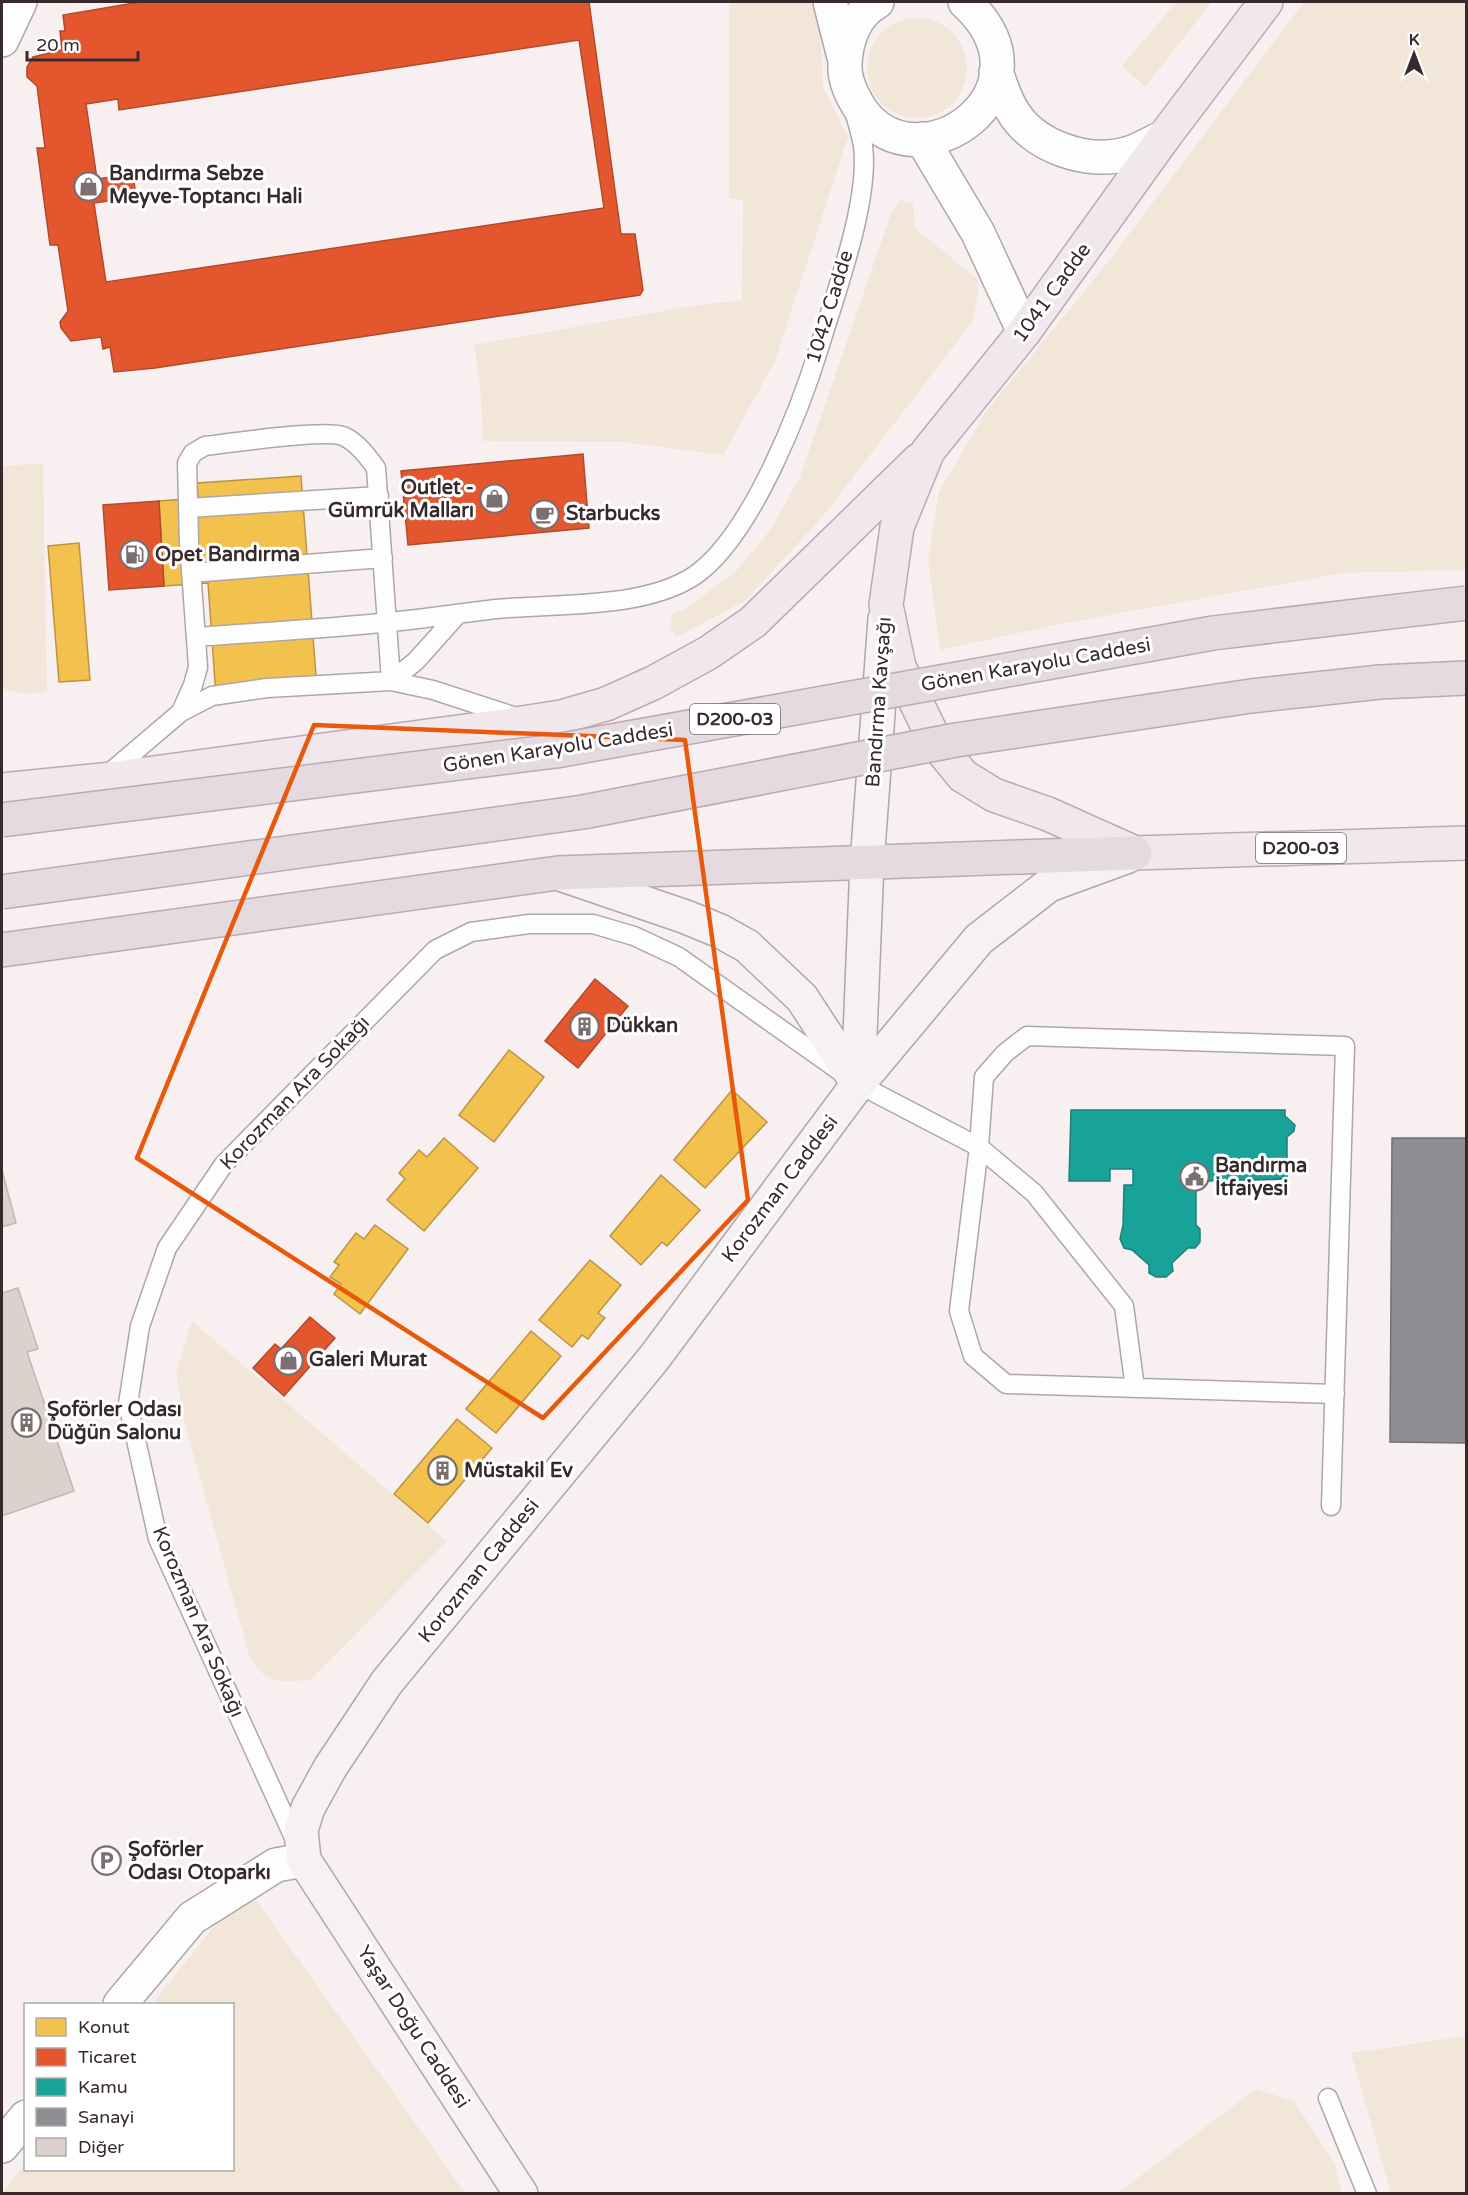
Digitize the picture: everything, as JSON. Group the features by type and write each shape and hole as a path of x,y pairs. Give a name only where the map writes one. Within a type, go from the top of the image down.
{"highway":[{"name":"Gönen Karayolu Caddesi","path":"2,820 556,751 1213,633 1467,603"},
{"path":"2,892 583,812 956,740 1251,696 1380,682 1467,678"},
{"name":"D200-03","path":"2,950 558,873 1135,853"}],"main road":[{"name":"1041 Cadde","path":"885,605 897,527 928,451 1024,332 1164,137 1266,2"},
{"path":"2,790 102,780 529,722 561,717 606,704 662,678 744,628 928,451"},
{"name":"Bandırma Kavşağı","path":"885,605 899,667 916,705 936,743 963,776 994,795 1048,814 1135,853 1467,843"}],"street":[{"path":"2,40 20,2"},
{"path":"830,2 851,95 866,116 886,132 912,139 937,138 961,128 980,111 993,89 998,63 993,38 980,16 965,2"},
{"name":"1042 Cadde","path":"847,74 846,47 855,24 877,2"},
{"path":"996,72 1012,111 1025,128 1043,141 1072,153 1082,156 1125,155 1164,137"},
{"path":"922,139 978,233 1024,332"},
{"name":"Bandırma Kavşağı","path":"867,863 885,605"},
{"name":"Korozman Caddesi","path":"304,1860 301,1830 308,1808 330,1768 387,1682 654,1358 858,1084 979,939 1049,885 1135,853"},
{"path":"858,1084 867,863"},
{"path":"558,873 686,917 720,931 747,946 802,998 858,1084"},
{"path":"121,2003 192,1918 276,1865 304,1860"},
{"name":"Yaşar Doğu Caddesi","path":"304,1860 521,2193"},
{"path":"2,2146 24,2119"}],"lane":[{"name":"1042 Cadde","path":"196,637 387,622 625,599 652,595 680,585 703,569 737,534 775,461 816,358 843,271 861,192 863,147 847,74"},
{"path":"181,712 198,668 191,573 187,463 193,453 205,446 321,434 343,436 366,454 376,468 391,681"},
{"path":"188,508 379,496"},
{"path":"191,573 383,558"},
{"path":"391,681 416,661 458,614"},
{"path":"102,780 181,712 212,696 267,688 391,681 433,690 529,722"},
{"name":"Korozman Ara Sokağı","path":"304,1860 158,1539 128,1404 140,1326 167,1248 224,1164 435,950 471,932 529,924 593,924 634,936 679,957 858,1084 979,1147 1034,1193 1124,1306 1135,1388"},
{"path":"1331,1506 1335,1394 1345,1046 1027,1036 1005,1053 984,1077 979,1147 959,1311 973,1356 1006,1384 1335,1394"},
{"path":"1328,2098 1367,2193"}],"highlighted area":[{"path":"314,725 685,740 748,1200 543,1418 137,1158"}],"shaded area":[{"path":"729,2 810,2 820,14 823,87 848,137 775,361 723,455 623,442 483,441 480,383 474,345 685,307 742,300 743,200 729,198"},
{"path":"1176,2 1212,2 1145,87 1122,66"},
{"path":"1304,2 1466,2 1466,570 1343,573 1060,624 940,650 928,559 939,492 985,413 1108,262"},
{"path":"917,18 945,26 959,40 967,68 959,96 945,110 917,118 889,110 875,96 867,68 875,40 889,26"},
{"path":"901,200 913,203 915,228 977,279 978,293 973,321 824,515 745,601 677,637 670,629 672,614 685,609 736,571 771,529 800,477 892,211"},
{"path":"43,463 47,691 13,692 2,688 2,466"},
{"path":"192,1321 447,1541 311,1680 274,1680 262,1673 249,1655 184,1420 176,1372"},
{"path":"246,1886 465,2193 2,2194 24,2165 24,2171 234,2171 234,2003 153,2003"},
{"path":"1466,2036 1466,2193 1391,2193 1351,2053"},
{"path":"1256,2089 1294,2101 1335,2164 1342,2193 1118,2193"}],"building: Konut":[{"path":"301,476 317,689 216,696 208,583 164,586 159,501 198,498 197,483"},
{"path":"79,543 90,680 59,682 48,546"},
{"path":"509,1050 544,1077 494,1142 459,1115"},
{"path":"732,1090 767,1122 705,1188 674,1160"},
{"path":"444,1138 478,1168 424,1231 387,1200 405,1179 399,1173 419,1150 427,1157"},
{"path":"661,1175 700,1210 667,1246 662,1242 641,1265 610,1236"},
{"path":"375,1225 408,1249 360,1314 334,1294 341,1284 330,1277 339,1265 334,1262 356,1233 364,1239"},
{"path":"590,1260 621,1285 598,1313 605,1318 588,1339 582,1335 572,1347 539,1320"},
{"name":"Müstakil Ev","path":"531,1331 561,1356 496,1433 466,1409"},
{"name":"Müstakil Ev","path":"457,1419 492,1448 428,1523 394,1494"}],"building: Ticaret":[{"name":"Bandırma Sebze Meyve-Toptancı Hali","path":"140,2 589,2 621,234 635,234 643,290 640,295 155,368 114,372 110,347 103,349 101,337 71,341 61,328 60,322 68,311 58,245 50,245 37,148 45,148 37,86 27,77 27,67 33,57 62,50 60,31 65,31 63,15","holes":["579,40 604,208 106,282 94,203 136,197 133,174 97,179 86,104 118,99 119,110"]},
{"name":"Outlet - Gümrük Malları","path":"583,454 589,528 408,545 401,471"},
{"name":"Opet Bandırma","path":"159,501 164,586 109,590 103,505"},
{"name":"Dükkan","path":"595,979 628,1006 578,1068 545,1041"},
{"name":"Galeri Murat","path":"310,1317 335,1338 284,1396 253,1368 275,1344 281,1349"}],"building: Kamu":[{"name":"Bandırma İtfaiyesi","path":"1071,1110 1285,1110 1285,1116 1295,1125 1294,1131 1287,1137 1287,1179 1207,1181 1207,1169 1192,1169 1192,1185 1196,1185 1196,1225 1200,1229 1200,1242 1195,1248 1188,1248 1172,1263 1173,1271 1166,1277 1156,1277 1149,1273 1149,1265 1132,1250 1124,1248 1120,1239 1123,1225 1124,1185 1133,1185 1133,1169 1110,1169 1110,1181 1069,1181"}],"building: Sanayi":[{"path":"1392,1138 1466,1138 1466,1443 1390,1442"}],"building: Diğer":[{"path":"2,1170 16,1223 2,1227"},
{"name":"Şoförler Odası Düğün Salonu","path":"18,1288 38,1349 27,1352 74,1491 2,1516 2,1293"}],"place":[{"name":"Bandırma Sebze Meyve-Toptancı Hali","path":"88,186"},
{"name":"Outlet - Gümrük Malları","path":"495,499"},
{"name":"Starbucks","path":"545,514"},
{"name":"Opet Bandırma","path":"134,555"},
{"name":"Dükkan","path":"585,1026"},
{"name":"Bandırma İtfaiyesi","path":"1194,1177"},
{"name":"Galeri Murat","path":"288,1360"},
{"name":"Şoförler Odası Düğün Salonu","path":"26,1422"},
{"name":"Müstakil Ev","path":"443,1471"},
{"name":"Şoförler Odası Otoparkı","path":"107,1861"}]}
